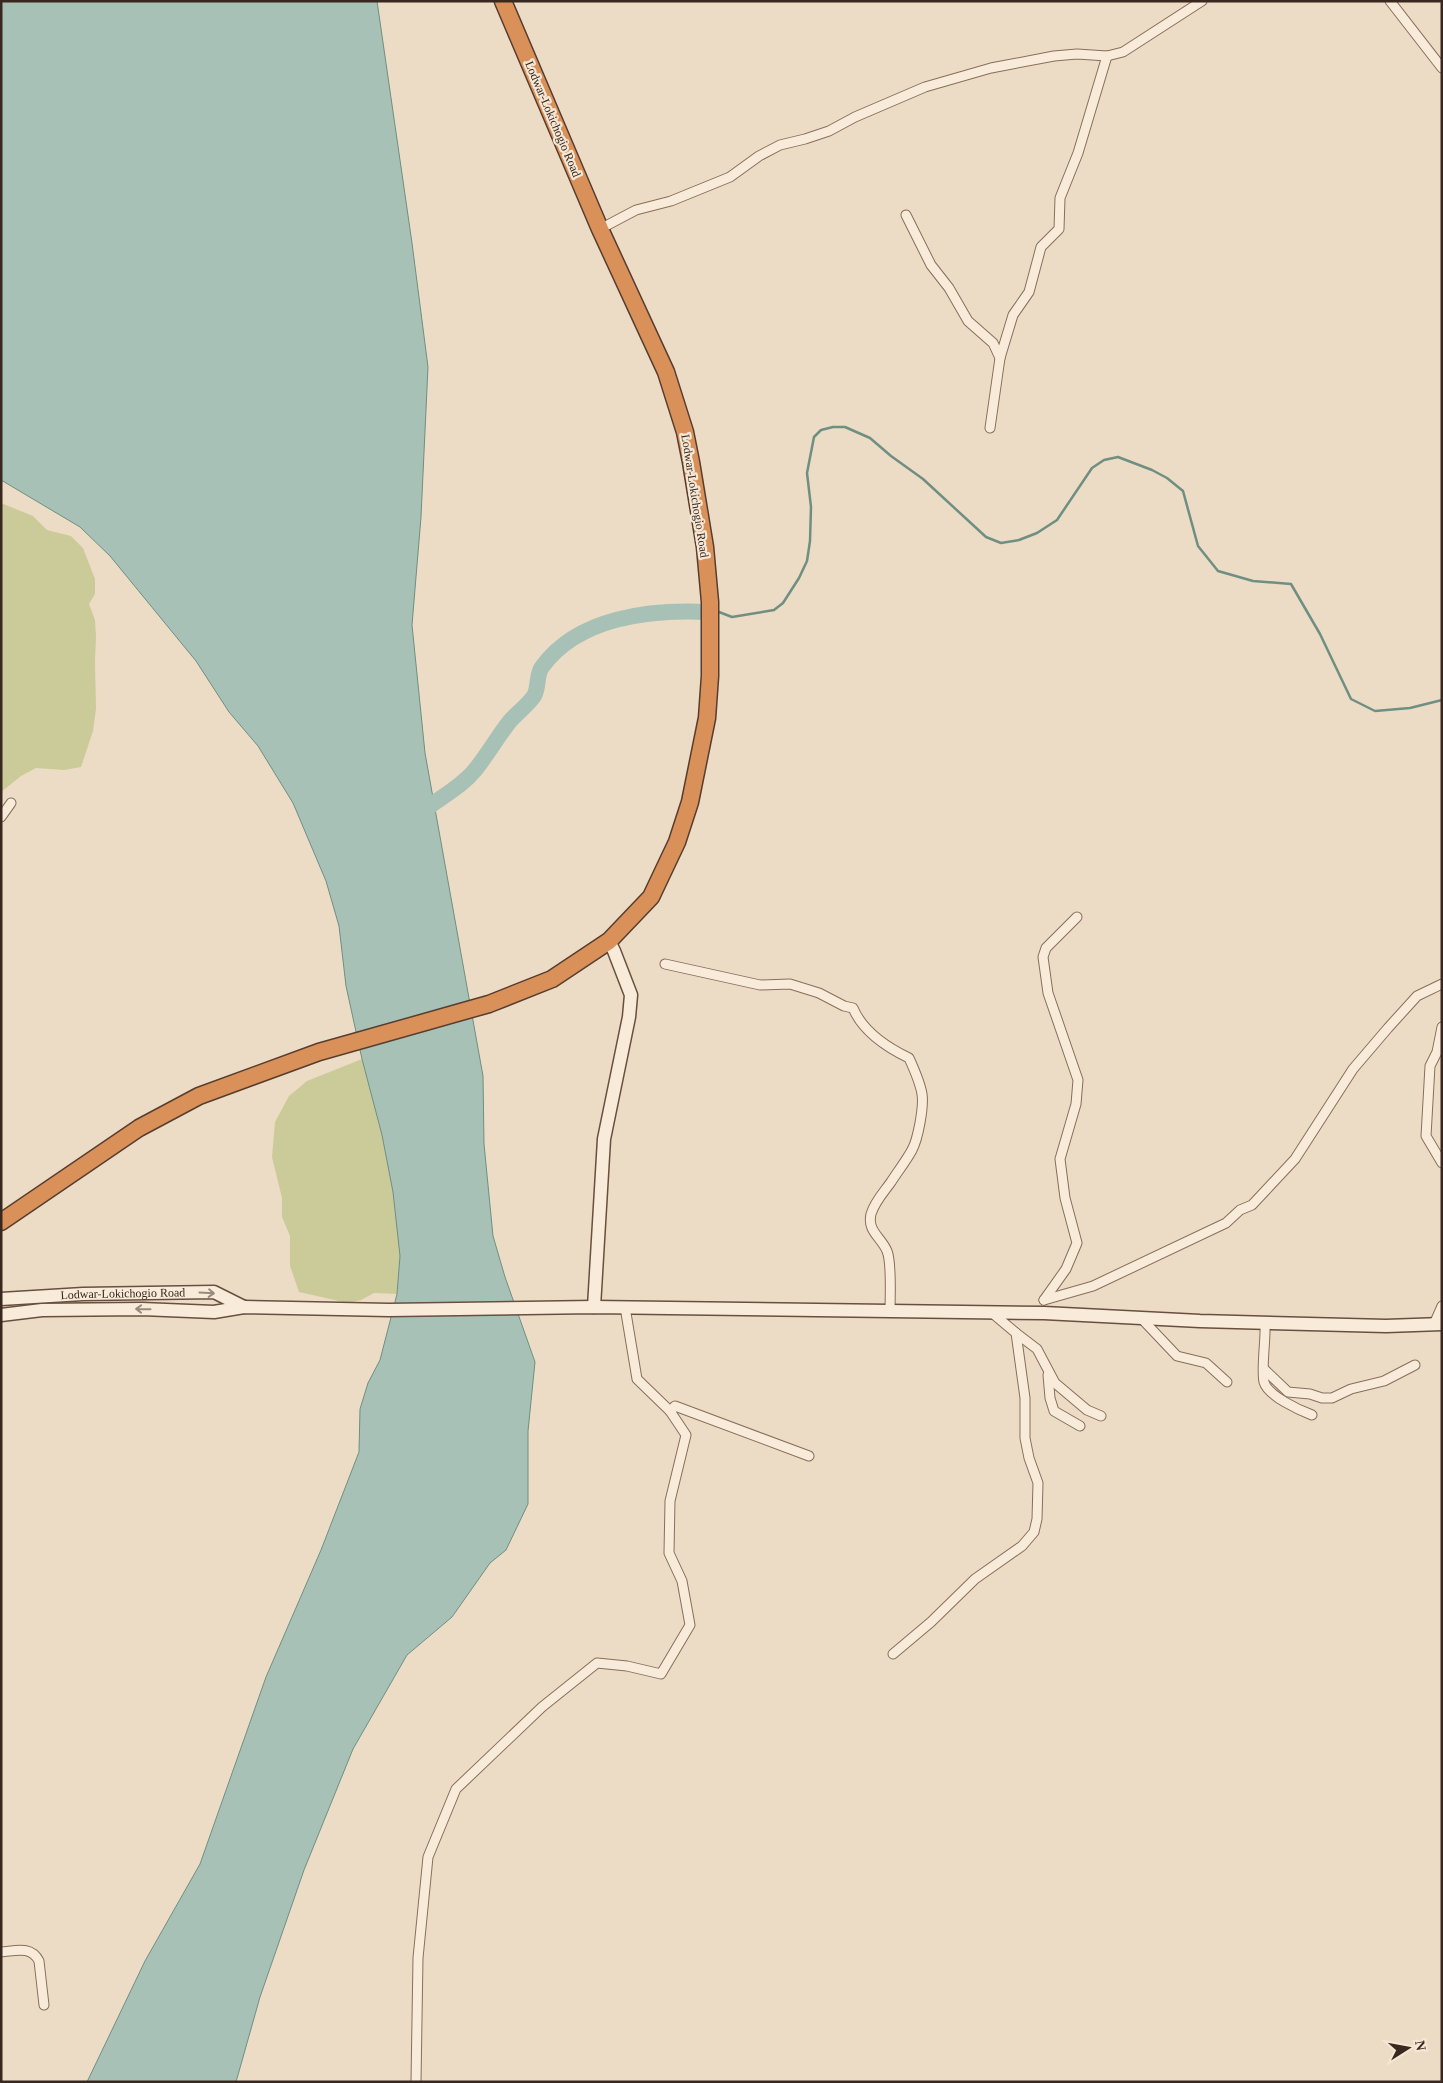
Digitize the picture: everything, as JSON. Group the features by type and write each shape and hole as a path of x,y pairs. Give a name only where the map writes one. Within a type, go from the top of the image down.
{"highway":[{"name":"Lodwar-Lokichogio Road","path":"1,1222 139,1128 199,1096 319,1052 489,1004 552,979 609,941 651,897 677,842 690,802 707,718 710,676 710,602 698,497 685,432 666,372 600,229 504,1"}],"main road":[{"path":"609,941 631,995 604,1139 594,1307 991,1312 1044,1306 1141,1318 1386,1326 1438,1324"},
{"name":"Lodwar-Lokichogio Road","path":"1,1299 83,1294 214,1292 244,1307"},
{"name":"Lodwar-Lokichogio Road","path":"1,1315 51,1310 142,1309 214,1312 244,1307 390,1310 594,1307"}],"street":[{"path":"600,229 636,210 671,201 730,176 775,147 806,140 829,131 855,117 925,87 991,68 1054,56 1077,54 1106,56 1122,52 1202,1"},
{"path":"1390,1 1442,68"},
{"path":"990,428 1000,358 1013,315 1029,292 1041,247 1059,229 1060,198 1078,153 1106,56"},
{"path":"906,215 931,265 949,288 968,321 993,343 1000,358"},
{"path":"1,817 11,803"},
{"path":"1044,1306 1066,1268 1077,1242 1065,1198 1060,1159 1076,1104 1078,1080 1048,993 1043,957 1046,948 1077,918"},
{"path":"665,964 760,984 790,984 819,993 844,1006 853,1008 858,1020 873,1035 895,1051 909,1058 922,1094 922,1109 914,1148 884,1193 877,1200 870,1225 874,1234 886,1248 890,1264 888,1275 890,1311"},
{"path":"1044,1306 1093,1286 1226,1223 1240,1210 1252,1205 1295,1159 1352,1069 1417,996 1442,984"},
{"path":"1442,1027 1437,1052 1430,1066 1426,1136 1442,1163"},
{"path":"1438,1324 1442,1306"},
{"path":"416,2082 418,1958 428,1857 456,1789 542,1707 598,1663 627,1666 661,1674 690,1626 682,1581 669,1553 670,1501 686,1435 670,1411 637,1379 625,1307"},
{"path":"991,1312 1037,1349 1055,1383 1070,1398 1087,1410 1101,1416"},
{"path":"1141,1318 1177,1356 1206,1363 1227,1382"},
{"path":"1265,1323 1264,1381 1272,1394 1294,1408 1312,1414"},
{"path":"893,1654 931,1622 975,1579 1022,1546 1034,1532 1037,1519 1038,1483 1029,1458 1025,1438 1025,1398 1016,1332"},
{"path":"1265,1370 1288,1392 1332,1398 1351,1389 1384,1381 1415,1365"},
{"path":"1048,1372 1050,1398 1054,1411 1080,1426"},
{"path":"670,1411 675,1406 809,1456"},
{"path":"1,1952 24,1950 36,1956 39,1961 44,2004"}],"green space":[{"path":"1,503 33,516 47,530 71,536 83,548 95,579 95,594 89,604 95,620 96,709 93,731 81,767 64,770 36,768 21,776 1,792"},
{"path":"362,1059 392,1181 399,1231 400,1265 397,1294 374,1293 361,1300 348,1303 299,1292 290,1266 290,1236 282,1217 282,1198 272,1157 275,1122 289,1096 307,1081"}],"shaded area":[{"path":"1,1 377,1 428,367 421,517 412,625 425,753 483,1076 484,1144 493,1236 505,1277 535,1362 528,1431 528,1504 506,1550 490,1563 452,1617 407,1655 353,1749 304,1870 260,1997 236,2082 87,2082 145,1961 200,1864 266,1677 321,1550 359,1452 360,1409 368,1383 380,1360 397,1294 400,1256 393,1192 382,1135 362,1059 346,986 339,926 326,881 293,803 258,746 229,712 196,661 110,556 80,527 1,480"}],"waterway":[{"path":"719,612 732,617 774,610 783,603 799,578 807,561 810,541 811,507 807,473 814,437 821,430 845,427 870,438 923,479 986,537 1001,543 1019,540 1037,533 1057,520 1092,468 1104,460 1118,457 1152,470 1167,478 1183,491 1198,546 1218,571 1253,581 1291,584 1320,634 1351,699 1375,711 1410,708 1442,700"},
{"path":"417,817 469,777 510,721 534,696 542,667 557,650 575,637 595,627 640,615 663,612 708,612"}]}
